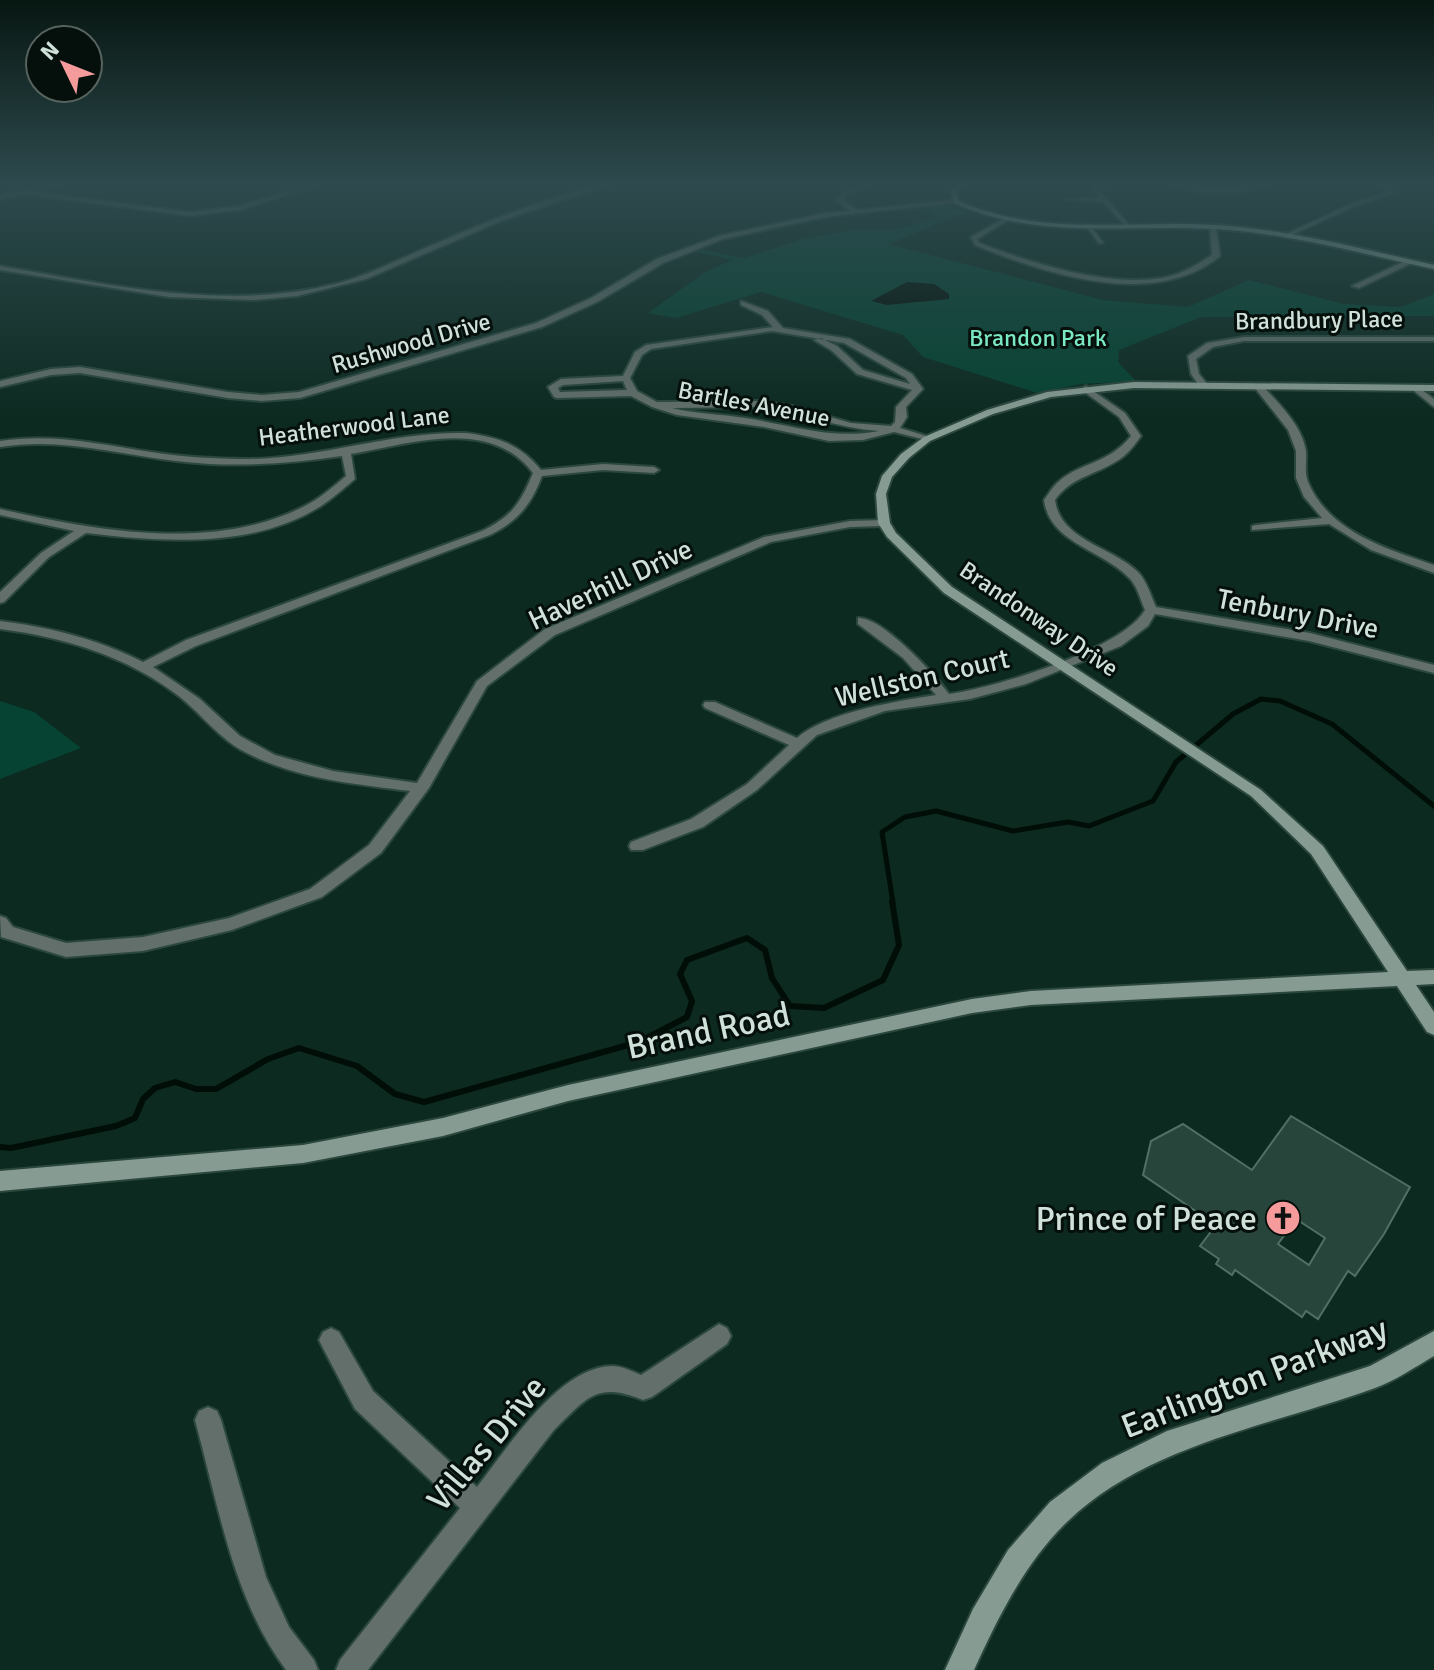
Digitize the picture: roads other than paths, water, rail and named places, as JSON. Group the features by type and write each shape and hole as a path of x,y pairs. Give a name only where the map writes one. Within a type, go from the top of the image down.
{"street":[{"path":"0,268 171,296 233,299 285,295 357,279 398,262"},
{"name":"Rushwood Drive","path":"0,384 51,372 80,370 228,395 262,398 300,395 539,325 594,300 658,262"},
{"path":"1039,262 1117,282 1157,281 1209,262"},
{"path":"1356,286 1410,262 1434,267"},
{"path":"744,303 765,313 780,329"},
{"path":"626,378 638,354 666,342 780,329 847,341 909,376 918,389"},
{"path":"795,331 834,348 860,372 918,389"},
{"name":"Brandbury Place","path":"1203,385 1195,374 1191,358 1210,345 1267,338 1434,339"},
{"path":"626,378 633,393 557,395 553,387 561,382 626,378"},
{"path":"884,523 881,494 887,476 905,456 927,439 990,412 1050,394 1086,389 1203,385 1434,388"},
{"path":"1258,386 1290,425 1301,448 1300,477 1330,521 1381,550 1434,569"},
{"path":"894,429 900,424 901,407 918,389"},
{"path":"1086,389 1122,415 1136,436 1119,455 1059,487 1051,496 1049,507 1054,519 1081,541 1135,576 1151,610"},
{"path":"1417,389 1434,404"},
{"name":"Bartles Avenue","path":"633,393 655,405 694,415 780,428 822,439 859,439 894,429"},
{"name":"Bartles Avenue","path":"655,405 761,404 792,409 850,426 894,429 927,439"},
{"name":"Heatherwood Lane","path":"0,444 41,437 75,439 140,453 237,462 346,452 434,436 484,438 521,451 538,473"},
{"path":"0,512 83,530 174,538 218,535 296,514 332,497 351,477 346,452"},
{"path":"143,667 191,643 471,540 502,525 525,508 538,473 616,467 654,470"},
{"path":"1256,528 1330,521"},
{"name":"Brandonway Drive","path":"884,523 891,535 948,590 1256,793 1317,850 1402,979"},
{"name":"Haverhill Drive","path":"0,922 7,932 66,950 143,944 232,924 316,893 375,849 421,788 482,684 550,632 768,539 850,524 884,523"},
{"path":"0,599 45,555 83,530"},
{"name":"Wellston Court","path":"637,846 697,823 752,787 812,732 883,707 946,699 1008,685 1116,643 1144,623 1151,610"},
{"name":"Tenbury Drive","path":"1151,610 1310,637 1434,669"},
{"path":"862,621 901,647 933,680 946,699"},
{"path":"0,625 33,627 154,672 195,703 221,731 247,748 282,764 421,788"},
{"path":"710,705 797,743"},
{"name":"Brand Road","path":"0,1181 303,1154 443,1127 568,1093 972,1006 1031,998 1434,977"},
{"path":"1402,979 1434,1027"},
{"name":"Villas Drive","path":"350,1670 545,1421 581,1387 608,1376 626,1379 643,1388 719,1336"},
{"path":"331,1340 364,1400 478,1506"},
{"name":"Earlington Parkway","path":"959,1670 983,1619 1018,1560 1059,1511 1111,1472 1167,1444 1375,1376 1434,1343"},
{"path":"208,1420 253,1580 279,1637 304,1670"}],"waterway":[{"path":"893,903 882,832 905,817 936,811 1013,831 1068,822 1089,826 1153,801 1176,762 1233,714 1261,699 1280,701 1332,724 1434,806"},
{"path":"0,1147 11,1148 116,1126 135,1118 143,1099 155,1088 175,1082 196,1089 216,1089 268,1059 299,1048 357,1066 395,1094 424,1102 639,1042 687,1017 692,1001 680,974 687,960 747,938 765,950 772,978 790,1006 824,1008 883,980 899,945 892,901"}],"place":[{"name":"Prince of Peace","path":"1283,1218"}],"park label":[{"name":"Brandon Park","path":"1038,338"}]}
